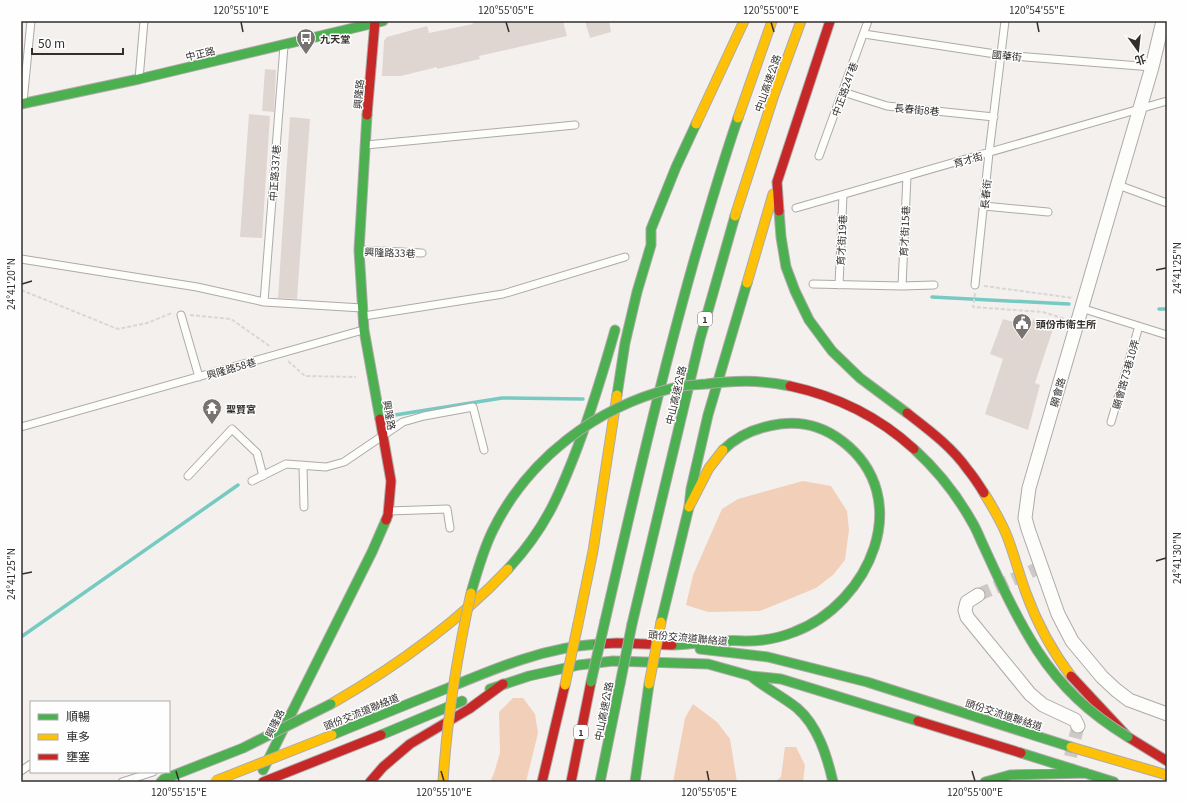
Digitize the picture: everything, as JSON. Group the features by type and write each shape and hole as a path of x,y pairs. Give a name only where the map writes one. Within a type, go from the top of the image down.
{"main road":[{"path":"630,282 642,245 651,229 676,167 744,21"},
{"name":"中山高速公路","path":"571,782 591,682 651,421 679,314 736,121 772,21"},
{"name":"中山高速公路","path":"600,782 632,624 700,339 735,215 774,95 801,21"},
{"path":"635,782 649,684 661,622 689,507 691,489 708,415 769,204 830,21"},
{"name":"中正路","path":"22,104 138,79 378,22"},
{"name":"興隆路","path":"257,782 372,552 389,511 391,481 364,330 359,250 365,145 378,22"},
{"path":"777,182 781,237 786,267 795,291 809,320 832,351 860,378 928,429 952,451 968,469 991,504 1000,521 1007,536 1033,610 1051,646 1077,684 1128,737"},
{"path":"542,782 593,551 625,343 651,246 651,229"},
{"path":"161,782 164,779 243,748 331,704 367,684 409,655 448,625 498,580 524,551 547,519 569,470 592,407 619,319"},
{"path":"443,782 452,688 469,602 484,552 494,528 522,483 562,442 590,423 612,411 639,399 674,388 734,380 762,381 792,386 819,394 849,405 879,421 902,438 943,479 971,520 1028,636 1058,679 1094,715 1167,761"},
{"path":"674,645 723,640 752,641 781,636 800,630 816,622 836,608 852,592 869,564 879,530 879,503 871,476 856,454 841,440 836,436 810,424 788,422 764,427 740,435 723,449 710,466 689,507"},
{"name":"頭份交流道聯絡道","path":"215,782 487,672 529,658 585,644 617,643 674,645 768,657 867,682 1167,776"},
{"path":"263,782 336,754 503,684 529,676 579,665 613,661 708,664 751,676 781,679 1114,782"},
{"path":"751,676 761,686 786,700 805,716 817,737 829,765 833,782"},
{"path":"370,782 383,767 410,744 469,709 503,684"},
{"path":"986,782 1010,775 1086,774 1093,782"}],"street":[{"name":"顯會路","path":"1163,21 1140,109 1029,488 1025,518 1058,614 1072,641 1102,677 1129,700 1167,714"},
{"path":"978,595 967,602 965,610 967,617 1030,694 1043,705 1075,720 1078,726"}],"lane":[{"path":"22,104 31,21"},
{"path":"138,79 144,21"},
{"name":"中正路247巷","path":"819,156 868,21"},
{"name":"長春街","path":"976,285 989,153 1005,21"},
{"name":"國華街","path":"864,34 1002,55 1152,67"},
{"name":"中正路337巷","path":"264,302 284,44"},
{"name":"長春街8巷","path":"843,92 887,106 994,116"},
{"name":"育才街","path":"796,208 1167,101"},
{"path":"365,145 575,125"},
{"name":"育才街15巷","path":"902,286 907,176"},
{"path":"1118,184 1167,202"},
{"name":"育才街19巷","path":"839,285 843,195"},
{"path":"984,206 1048,212"},
{"name":"興隆路33巷","path":"359,250 422,253"},
{"path":"21,259 197,287 264,302 362,312 503,294 625,257"},
{"path":"813,284 902,286 934,285"},
{"path":"1083,304 1139,326 1167,335"},
{"path":"182,315 199,377"},
{"name":"顯會路73巷10弄","path":"1111,422 1139,326"},
{"name":"興隆路58巷","path":"21,427 364,330"},
{"path":"252,481 286,464 326,466 344,462 403,422 424,416 473,407 484,450"},
{"path":"188,476 232,429 257,453 263,476"},
{"path":"303,465 304,507"},
{"path":"389,511 447,509 450,528"},
{"path":"258,732 287,720"},
{"path":"21,771 30,765"},
{"path":"122,782 150,773"}],"path":[{"path":"1077,323 1043,312 973,307 976,285 1083,304"},
{"path":"21,290 118,329 147,323 173,313 231,319 280,354 305,376 372,377"}],"shaded area":[{"path":"803,481 831,486 847,511 849,530 845,560 833,575 816,588 760,611 708,612 686,605 693,575 722,509 738,499"},
{"path":"513,698 523,698 535,714 538,733 526,782 490,782 500,753 499,712"},
{"path":"693,704 717,722 730,739 737,782 673,782 685,718"},
{"path":"785,747 796,747 805,765 803,782 775,782 781,777"}],"building":[{"path":"472,21 563,21 567,36 479,56 480,59 437,69 437,67 401,76 382,76 384,41 387,37 427,26 429,33 473,24"},
{"path":"585,21 609,21 611,32 590,38"},
{"path":"265,69 276,70 274,112 262,111"},
{"path":"249,114 270,116 262,238 240,237"},
{"path":"290,117 310,119 297,299 278,298"},
{"path":"1003,319 1031,327 1033,319 1054,326 1035,383 1040,385 1028,430 985,414 1003,359 990,354"}],"waterway":[{"path":"932,297 1069,304"},
{"path":"1159,309 1167,309"},
{"path":"395,415 502,398 583,399"},
{"path":"21,637 238,485"}],"tunnel":[{"path":"978,595 1041,567"},
{"path":"1066,775 1078,726"}],"traffic: fast":[{"path":"21,104 139,79 383,21"},
{"path":"367,115 359,250 364,330 380,419"},
{"path":"605,621 671,347 695,257 738,118"},
{"path":"617,395 625,343 637,292 651,245 651,229 676,167 696,124"},
{"path":"779,211 781,237 786,267 795,291 809,320 832,351 860,378 907,413"},
{"path":"632,624 700,339 735,216"},
{"path":"661,622 689,507 691,489 708,415 747,283"},
{"path":"508,569 532,540 550,511 557,496 583,432 615,330"},
{"path":"471,593 486,545 508,504 525,481 545,459 567,440 591,423 617,408 677,387 738,381 790,386"},
{"path":"674,645 719,641 759,640 794,632 821,618 844,598 862,574 874,547 880,519 877,491 865,464 835,436 821,429 805,424 780,424 749,432 729,444 723,450"},
{"path":"914,449 931,465 960,502 975,528 1015,612 1029,638 1046,664 1077,699 1101,719 1128,737"},
{"path":"263,770 372,552 386,520"},
{"path":"591,682 605,621"},
{"path":"620,684 632,624"},
{"path":"332,735 503,666 559,649 598,644"},
{"path":"700,649 768,657 867,682 1071,747"},
{"path":"490,689 529,676 579,665 613,661 708,664 751,676 781,679 918,721"},
{"path":"751,676 797,708 811,724 825,752 833,782"},
{"path":"600,782 620,684"},
{"path":"635,782 649,684"},
{"path":"381,735 462,701"},
{"path":"243,748 331,704"},
{"path":"161,782 164,779 243,748"},
{"path":"1021,753 1114,782"},
{"path":"985,782 1010,775 1086,773"}],"traffic: slow":[{"path":"696,124 744,21"},
{"path":"738,118 772,21"},
{"path":"735,216 774,95 801,21"},
{"path":"747,283 773,194"},
{"path":"578,624 593,551 617,395"},
{"path":"689,507 709,468 723,450"},
{"path":"984,493 1007,536 1026,593 1040,626 1051,647 1071,676"},
{"path":"331,704 378,675 424,643 468,608 508,569"},
{"path":"443,782 453,687 471,593"},
{"path":"649,684 661,622"},
{"path":"565,685 578,624"},
{"path":"215,781 332,735"},
{"path":"1071,747 1167,775"}],"traffic: jam":[{"path":"367,115 375,21"},
{"path":"779,211 777,182 830,21"},
{"path":"790,386 807,390 856,409 886,427 914,449"},
{"path":"907,413 940,439 955,454 984,493"},
{"path":"380,419 391,481 388,515 386,520"},
{"path":"598,644 617,643 672,645"},
{"path":"1071,676 1128,737 1167,761"},
{"path":"571,782 591,682"},
{"path":"370,782 383,767 410,744 469,709 503,684"},
{"path":"542,782 565,685"},
{"path":"918,721 1021,753"},
{"path":"263,782 381,735"}],"place":[{"name":"九天堂","path":"306,55"},
{"name":"頭份市衛生所","path":"1022,340"},
{"name":"聖賢宮","path":"212,425"}]}
